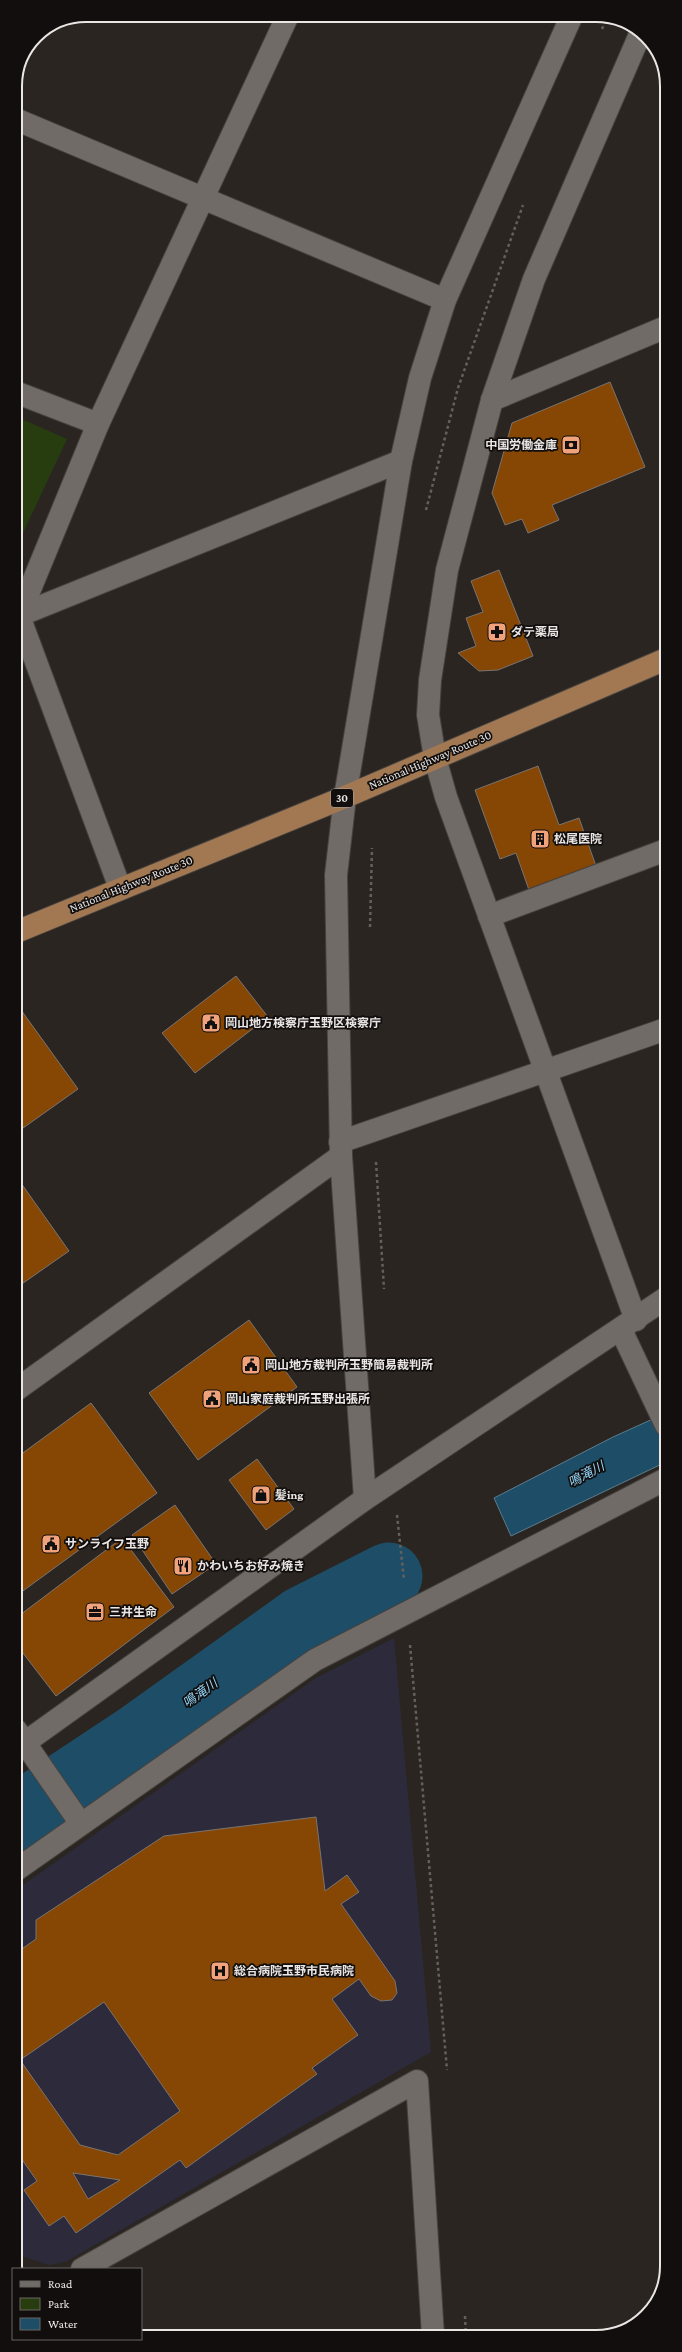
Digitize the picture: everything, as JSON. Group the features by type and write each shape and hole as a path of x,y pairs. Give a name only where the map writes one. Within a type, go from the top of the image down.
{"highway":[{"name":"National Highway Route 30","path":"22,929 345,797 660,662"}],"street":[{"path":"22,605 98,424 285,22"},
{"path":"365,1499 340,1149 336,875 345,797 401,461 420,378 445,300 569,22"},
{"path":"638,38 534,279 492,400 447,570 430,680 428,714 436,758 446,797 546,1071 628,1325 660,1411"},
{"path":"22,122 445,300"},
{"path":"492,400 660,329"},
{"path":"22,395 98,424"},
{"path":"22,615 401,461"},
{"path":"22,630 120,888"},
{"path":"489,916 660,852"},
{"path":"22,1386 340,1149 546,1071 660,1032"},
{"path":"22,1738 365,1499 660,1302"},
{"path":"22,1866 315,1660 660,1481"},
{"path":"22,1744 48,1775 81,1824"},
{"path":"84,2268 417,2081 432,2330"}],"shaded area":[{"name":"総合病院玉野市民病院","path":"394,1638 431,2052 67,2261 50,2265 24,2257 22,2254 22,1886 316,1678"}],"green space":[{"path":"22,419 67,439 22,535"}],"water":[{"path":"660,1416 660,1465 511,1536 494,1498 613,1437"}],"building":[{"name":"中国労働金庫","path":"610,382 645,467 552,505 559,520 528,533 522,519 505,525 492,493 512,423"},
{"name":"ダテ薬局","path":"499,570 533,656 498,670 479,671 458,653 476,646 466,618 483,612 471,581"},
{"name":"松尾医院","path":"538,766 559,825 579,818 596,866 529,890 516,853 500,859 475,790"},
{"path":"236,976 268,1017 195,1073 162,1033"},
{"path":"22,1011 78,1089 22,1129"},
{"path":"22,1184 69,1251 22,1284"},
{"path":"249,1320 297,1387 198,1460 149,1393"},
{"name":"サンライフ玉野","path":"91,1403 157,1493 22,1592 22,1454"},
{"name":"髪ing","path":"257,1459 294,1509 266,1530 229,1480"},
{"path":"175,1505 216,1564 172,1594 132,1535"},
{"name":"三井生命","path":"122,1538 174,1607 56,1696 22,1652 22,1613"},
{"path":"316,1817 325,1891 347,1875 359,1892 341,1904 395,1981 397,1993 392,2000 381,2001 371,1996 359,1979 332,1999 358,2035 312,2068 317,2074 186,2168 180,2160 76,2233 64,2216 49,2226 24,2190 37,2181 22,2160 22,2063 80,2145 118,2155 180,2111 104,2002 22,2059 22,1949 36,1939 36,1920 164,1836","holes":["73,2173 120,2180 88,2199"]}],"waterway":[{"name":"鳴滝川","path":"22,1814 137,1738 302,1620 389,1576"}],"place":[{"name":"中国労働金庫","path":"571,445"},
{"name":"ダテ薬局","path":"497,632"},
{"name":"松尾医院","path":"540,839"},
{"name":"岡山地方検察庁玉野区検察庁","path":"211,1023"},
{"name":"岡山地方裁判所玉野簡易裁判所","path":"251,1365"},
{"name":"岡山家庭裁判所玉野出張所","path":"212,1399"},
{"name":"髪ing","path":"261,1495"},
{"name":"サンライフ玉野","path":"51,1544"},
{"name":"かわいちお好み焼き","path":"183,1566"},
{"name":"三井生命","path":"95,1612"},
{"name":"総合病院玉野市民病院","path":"220,1971"}]}
